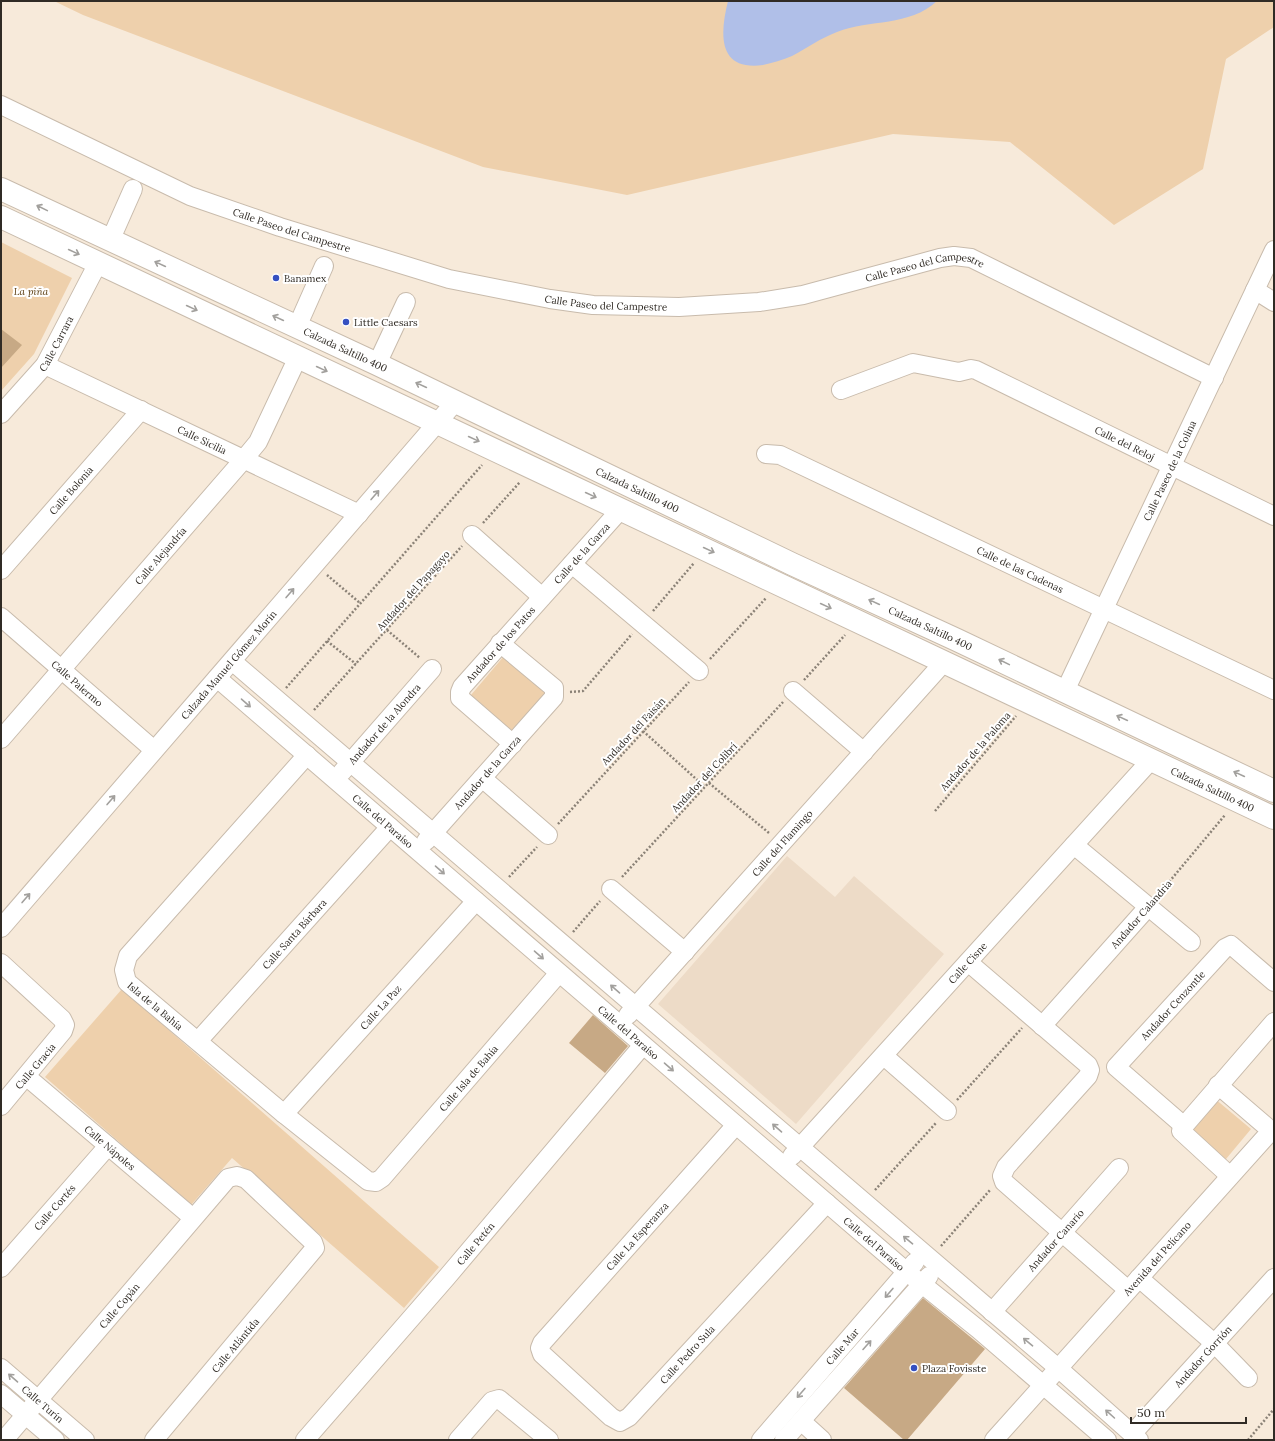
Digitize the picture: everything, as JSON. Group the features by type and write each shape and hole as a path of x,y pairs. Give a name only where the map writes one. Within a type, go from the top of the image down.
{"main road":[{"name":"Calzada Saltillo 400","path":"1,189 377,364 792,564 1065,691 1274,791"},
{"name":"Calzada Saltillo 400","path":"1,217 439,422 1274,818"}],"street":[{"name":"Calle Paseo del Campestre","path":"1,105 143,175 190,196 280,228 449,279 550,299 579,303 679,307 759,302 803,295 940,258 954,256 971,258 1214,378"},
{"path":"110,241 133,189"},
{"name":"Calle Paseo de la Colina","path":"1065,691 1274,250"},
{"name":"Calle Carrara","path":"1,414 45,365 98,263"},
{"path":"297,327 324,266"},
{"path":"1255,290 1274,302"},
{"path":"377,364 406,302"},
{"name":"Calle Alejandría","path":"1,739 258,442 298,357"},
{"name":"Calle del Reloj","path":"841,390 912,363 968,371 1172,465 1274,516"},
{"name":"Calle Sicilia","path":"45,365 359,514"},
{"name":"Calzada Manuel Gómez Morín","path":"1,928 456,402"},
{"name":"Calle Bolonia","path":"1,570 141,410"},
{"name":"Calle de las Cadenas","path":"766,454 780,455 1274,690"},
{"name":"Calle de la Garza","path":"542,597 621,509"},
{"path":"472,535 542,597"},
{"path":"572,564 699,671"},
{"name":"Andador de los Patos","path":"513,744 460,698 460,692 462,687 542,597"},
{"name":"Calle Palermo","path":"1,617 154,750"},
{"name":"Andador de la Garza","path":"418,851 554,697 554,688 500,644"},
{"path":"232,660 1058,1368 1135,1437"},
{"name":"Calle del Flamingo","path":"620,1025 944,662"},
{"name":"Andador de la Alondra","path":"336,780 432,669"},
{"name":"Calle del Paraíso","path":"217,678 826,1203 921,1284 1044,1384 1107,1440"},
{"path":"793,691 864,752"},
{"name":"Isla de la Bahía","path":"307,756 128,956 124,970 127,982 284,1114 368,1181 376,1182"},
{"name":"Calle Cisne","path":"784,1166 1151,760"},
{"path":"482,778 548,835"},
{"name":"Calle Santa Bárbara","path":"198,1041 390,827"},
{"path":"1074,845 1191,942"},
{"path":"612,889 685,952"},
{"name":"Calle La Paz","path":"284,1114 476,901"},
{"name":"Andador Calandria","path":"1042,1026 1148,907"},
{"name":"Andador Cenzontle","path":"1183,1129 1116,1067 1225,948 1231,945 1274,982"},
{"path":"968,962 1088,1065 1090,1070 1088,1076 1006,1167 1002,1176 1004,1182 1062,1233 1214,1343 1248,1378"},
{"name":"Calle Gracia","path":"1,963 62,1019 65,1025 63,1031 1,1106"},
{"name":"Calle Isla de Bahía","path":"376,1182 382,1178 560,973"},
{"path":"1230,1176 1186,1137 1183,1129 1218,1085 1274,1022"},
{"name":"Calle Petén","path":"305,1440 447,1276 643,1045"},
{"path":"884,1056 947,1111"},
{"name":"Calle Nápoles","path":"26,1077 193,1218"},
{"name":"Avenida del Pelícano","path":"994,1440 1270,1132 1268,1128 1218,1085"},
{"name":"Calle La Esperanza","path":"540,1348 542,1343 736,1125"},
{"name":"Calle Cortés","path":"1,1268 108,1146"},
{"name":"Andador Canario","path":"992,1312 1119,1168"},
{"name":"Calle Copán","path":"4,1440 228,1178 237,1176 246,1179 314,1242 315,1248"},
{"name":"Calle Pedro Sula","path":"540,1348 542,1354 611,1417 620,1422 625,1420 826,1203"},
{"name":"Calle Atlántida","path":"154,1440 315,1248"},
{"name":"Calle Mar","path":"761,1440 923,1252"},
{"name":"Calle Mar","path":"786,1439 938,1265"},
{"name":"Andador Gorrión","path":"1135,1437 1214,1343 1274,1278"},
{"name":"Calle Turín","path":"1,1368 85,1440"},
{"name":"Calle Turín","path":"1,1394 55,1440"},
{"path":"458,1440 496,1399 499,1399 549,1440"},
{"path":"801,1421 822,1440"}],"path":[{"path":"276,699 496,449"},
{"name":"Andador del Papagayo","path":"304,722 533,467"},
{"path":"315,564 360,603"},
{"name":"Andador del Faisán","path":"498,889 780,584"},
{"name":"Andador del Colibrí","path":"562,944 857,621"},
{"path":"327,641 356,664"},
{"name":"Andador de la Paloma","path":"935,811 1028,702"},
{"path":"644,731 705,787"},
{"path":"709,782 782,844"},
{"name":"Andador Calandria","path":"1148,907 1237,801"},
{"path":"938,1265 939,1248 1002,1176"},
{"path":"1248,1440 1274,1409"}],"shaded area":[{"path":"787,856 835,897 854,876 944,954 796,1124 658,1004"}],"green space":[{"path":"54,1 1274,1 1274,27 1226,59 1203,169 1114,225 1010,142 893,134 627,195 483,167 83,15"},
{"name":"La piña","path":"1,242 72,278 34,354 1,391"},
{"path":"504,656 554,699 520,738 471,695"},
{"path":"122,989 439,1267 404,1308 232,1158 191,1205 45,1077"},
{"path":"1214,1098 1251,1129 1221,1165 1184,1134"}],"water":[{"path":"728,1 937,1 926,9 902,19 863,25 837,32 785,59 763,65 748,65 737,62 730,56 725,47 723,37 725,13"}],"building":[{"path":"1,329 22,345 1,368"},
{"path":"593,1015 628,1046 605,1073 569,1043"},
{"name":"Plaza Fovisste","path":"923,1298 985,1349 907,1440 904,1440 844,1388"}],"place":[{"name":"Banamex","path":"276,278"},
{"name":"Little Caesars","path":"346,322"},
{"name":"Plaza Fovisste","path":"914,1368"}]}
